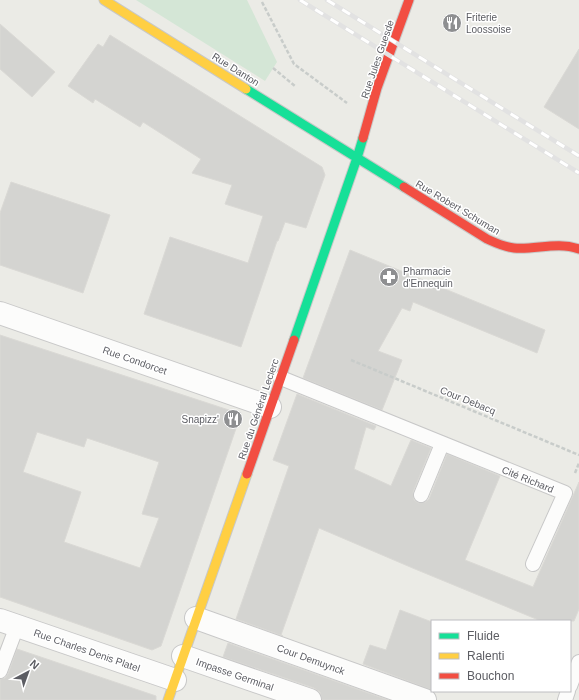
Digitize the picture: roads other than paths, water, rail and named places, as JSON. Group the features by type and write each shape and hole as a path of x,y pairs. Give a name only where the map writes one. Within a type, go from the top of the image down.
{"street":[{"name":"Rue Danton","path":"104,0 357,158"},
{"name":"Rue Jules Guesde","path":"368,122 378,88 409,0"},
{"name":"Rue du Général Leclerc","path":"168,700 281,378 368,122"},
{"name":"Rue Robert Schuman","path":"357,158 487,239 502,246 518,248 562,245 579,249"},
{"name":"Rue Condorcet","path":"0,313 270,407"},
{"name":"Cour Demuynck","path":"196,618 425,700"},
{"name":"Rue Charles Denis Platel","path":"8,623 175,680"},
{"name":"Impasse Germinal","path":"183,656 310,700"}],"lane":[{"name":"Cité Richard","path":"281,378 565,493 533,564"},
{"path":"421,495 442,444"},
{"path":"0,671 8,623"},
{"path":"571,683 579,662"}],"railway":[{"path":"300,0 579,173"},
{"path":"327,0 579,156"}],"place":[{"name":"Friterie Loossoise","path":"452,23"},
{"name":"Pharmacie d'Ennequin","path":"389,277"},
{"name":"Snapizz'","path":"233,419"}]}
